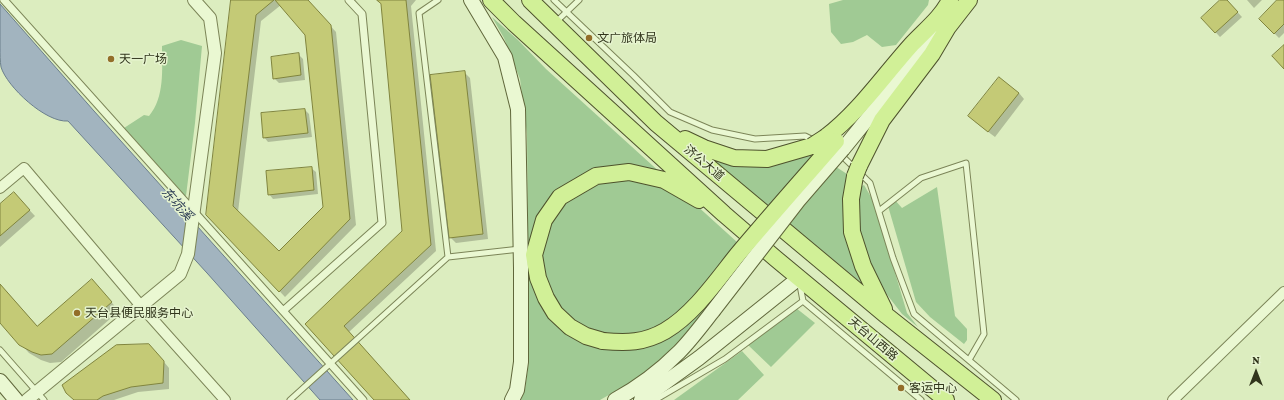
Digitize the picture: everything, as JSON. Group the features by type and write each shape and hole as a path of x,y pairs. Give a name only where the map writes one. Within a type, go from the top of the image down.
{"main road":[{"path":"471,0 504,57 518,109 521,249 521,362 516,390 512,400"},
{"name":"济公大道","path":"491,0 724,214 799,278"},
{"name":"济公大道","path":"530,0 621,87 656,123 887,316"},
{"path":"950,0 932,54 882,120 857,171 851,199 852,232 862,266 887,316 993,400"},
{"path":"615,400 633,390 660,371 680,351 713,311 798,201 835,142 841,126 912,43 942,23 970,0"},
{"path":"724,214 664,180 629,172 596,176 560,197 544,220 534,255 538,278 546,298 555,313 570,327 586,336 603,341 627,343 646,340 665,330 684,317 788,195 835,142 862,115 920,46 942,23"},
{"path":"535,42 554,24"},
{"path":"656,123 704,148 734,158 767,159 812,146 835,142"},
{"path":"641,400 699,358 799,278"},
{"name":"天台山西路","path":"799,278 946,400"},
{"path":"0,381 16,400"}],"street":[{"path":"4,0 363,400"},
{"path":"28,400 41,396 141,306 180,274 188,254 215,53 210,18 194,0"},
{"path":"282,311 382,223 362,14 349,0"},
{"path":"0,188 24,168 141,306 225,400"},
{"path":"1173,400 1284,292"}],"lane":[{"path":"438,0 419,13 448,257"},
{"path":"554,0 670,112 712,130 755,139 805,136 841,155 870,184 893,258 914,314 1016,400"},
{"path":"554,24 579,0"},
{"path":"878,211 921,178 966,163 984,334 969,360"},
{"path":"290,400 448,257 521,249"},
{"path":"799,278 803,302 922,400"},
{"path":"655,400 725,359 803,302"},
{"path":"0,350 41,396"}],"green space":[{"path":"843,0 929,0 928,5 896,45 882,47 867,35 853,42 841,44 831,32 829,4"},
{"path":"492,17 518,40 546,69 748,252 694,325 665,355 637,379 600,400 521,400 525,389 529,361 527,134 520,79 504,38"},
{"path":"181,40 202,46 195,123 186,196 171,189 124,128 144,115 149,116 158,100 162,82 162,46"},
{"path":"813,152 847,174 865,286 709,157"},
{"path":"864,185 874,202 907,313 918,327 902,314 878,283 859,242 859,188"},
{"path":"937,187 955,316 967,329 967,340 964,344 930,317 916,302 888,206 894,199 902,208"},
{"path":"796,308 815,323 771,367 748,345"},
{"path":"742,351 764,375 738,400 674,400"}],"water":[{"name":"东坑溪","path":"0,4 353,400 320,400 207,273 68,121 59,120 49,116 28,102 19,93 11,84 1,67"}],"building":[{"path":"231,0 274,0 256,15 233,206 279,251 323,207 305,35 275,0 308,0 331,25 350,219 279,292 206,215"},
{"path":"377,0 406,0 431,245 344,326 410,400 374,400 305,324 402,231 381,4"},
{"path":"1220,0 1227,0 1238,12 1215,33 1201,18"},
{"path":"1277,0 1284,0 1284,24 1274,34 1259,19"},
{"path":"1284,45 1284,69 1272,56"},
{"path":"299,53 301,75 273,79 271,57"},
{"path":"465,71 483,234 449,238 430,75"},
{"path":"999,77 1019,93 988,132 968,116"},
{"path":"305,109 308,133 263,138 261,113"},
{"path":"312,167 314,190 268,195 266,171"},
{"path":"14,192 30,210 0,236 0,204"},
{"name":"天台县便民服务中心","path":"92,279 112,302 52,354 41,355 19,345 0,323 0,284 37,326"},
{"path":"149,344 164,361 163,383 131,387 103,396 97,400 74,400 66,393 62,385 116,345"}],"place":[{"name":"文广旅体局","path":"589,38"},
{"name":"天一广场","path":"111,59"},
{"name":"天台县便民服务中心","path":"77,313"},
{"name":"客运中心","path":"901,388"}]}
